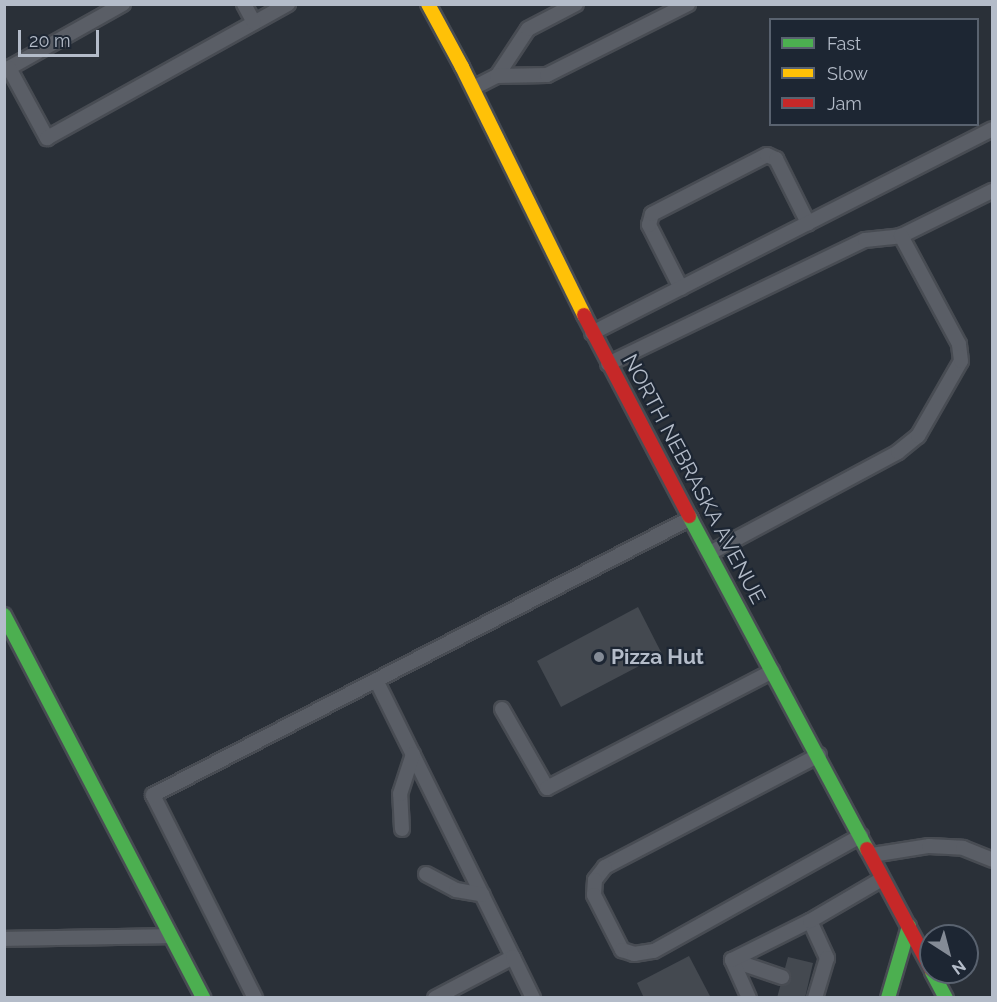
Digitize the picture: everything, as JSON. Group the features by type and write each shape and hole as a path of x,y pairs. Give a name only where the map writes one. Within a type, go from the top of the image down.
{"main road":[{"name":"NORTH NEBRASKA AVENUE","path":"428,4 608,364 919,946"},
{"path":"4,615 203,998"},
{"path":"888,998 909,926"},
{"name":"NORTH NEBRASKA AVENUE","path":"938,984 945,998"}],"lane":[{"path":"123,4 9,68 47,138 288,4"},
{"path":"244,4 254,23"},
{"path":"497,76 528,29 576,4"},
{"path":"472,88 497,76 547,75 688,4"},
{"path":"592,333 993,129"},
{"path":"681,288 649,225 652,213 767,155 776,159 808,223"},
{"path":"608,364 865,240 901,236 993,191"},
{"path":"710,553 898,452 918,436 961,361 959,344 901,236"},
{"path":"255,998 153,795 691,518"},
{"path":"502,709 547,788 773,671"},
{"path":"376,680 533,998"},
{"path":"402,830 400,794 413,754"},
{"path":"819,755 605,867 595,880 594,895 622,950 634,954 654,951 862,836"},
{"path":"872,855 929,846 963,848 993,860"},
{"path":"426,874 456,890 483,895"},
{"path":"732,960 810,921 884,878"},
{"path":"810,921 827,958 813,992"},
{"path":"4,939 172,936"},
{"path":"435,998 513,957"},
{"path":"732,960 782,977"},
{"path":"732,960 748,998"}],"building":[{"name":"Pizza Hut","path":"638,607 662,654 561,707 537,661"},
{"path":"689,956 711,998 644,998 637,983"},
{"path":"788,957 813,963 805,998 777,998"}],"traffic: fast":[{"path":"689,516 867,849"},
{"path":"4,615 203,998"},
{"path":"888,998 909,926"},
{"path":"938,984 946,998"}],"traffic: slow":[{"path":"428,4 462,67 584,315"}],"traffic: jam":[{"path":"584,315 689,516"},
{"path":"867,849 919,946"}],"place":[{"name":"Pizza Hut","path":"599,657"}]}
